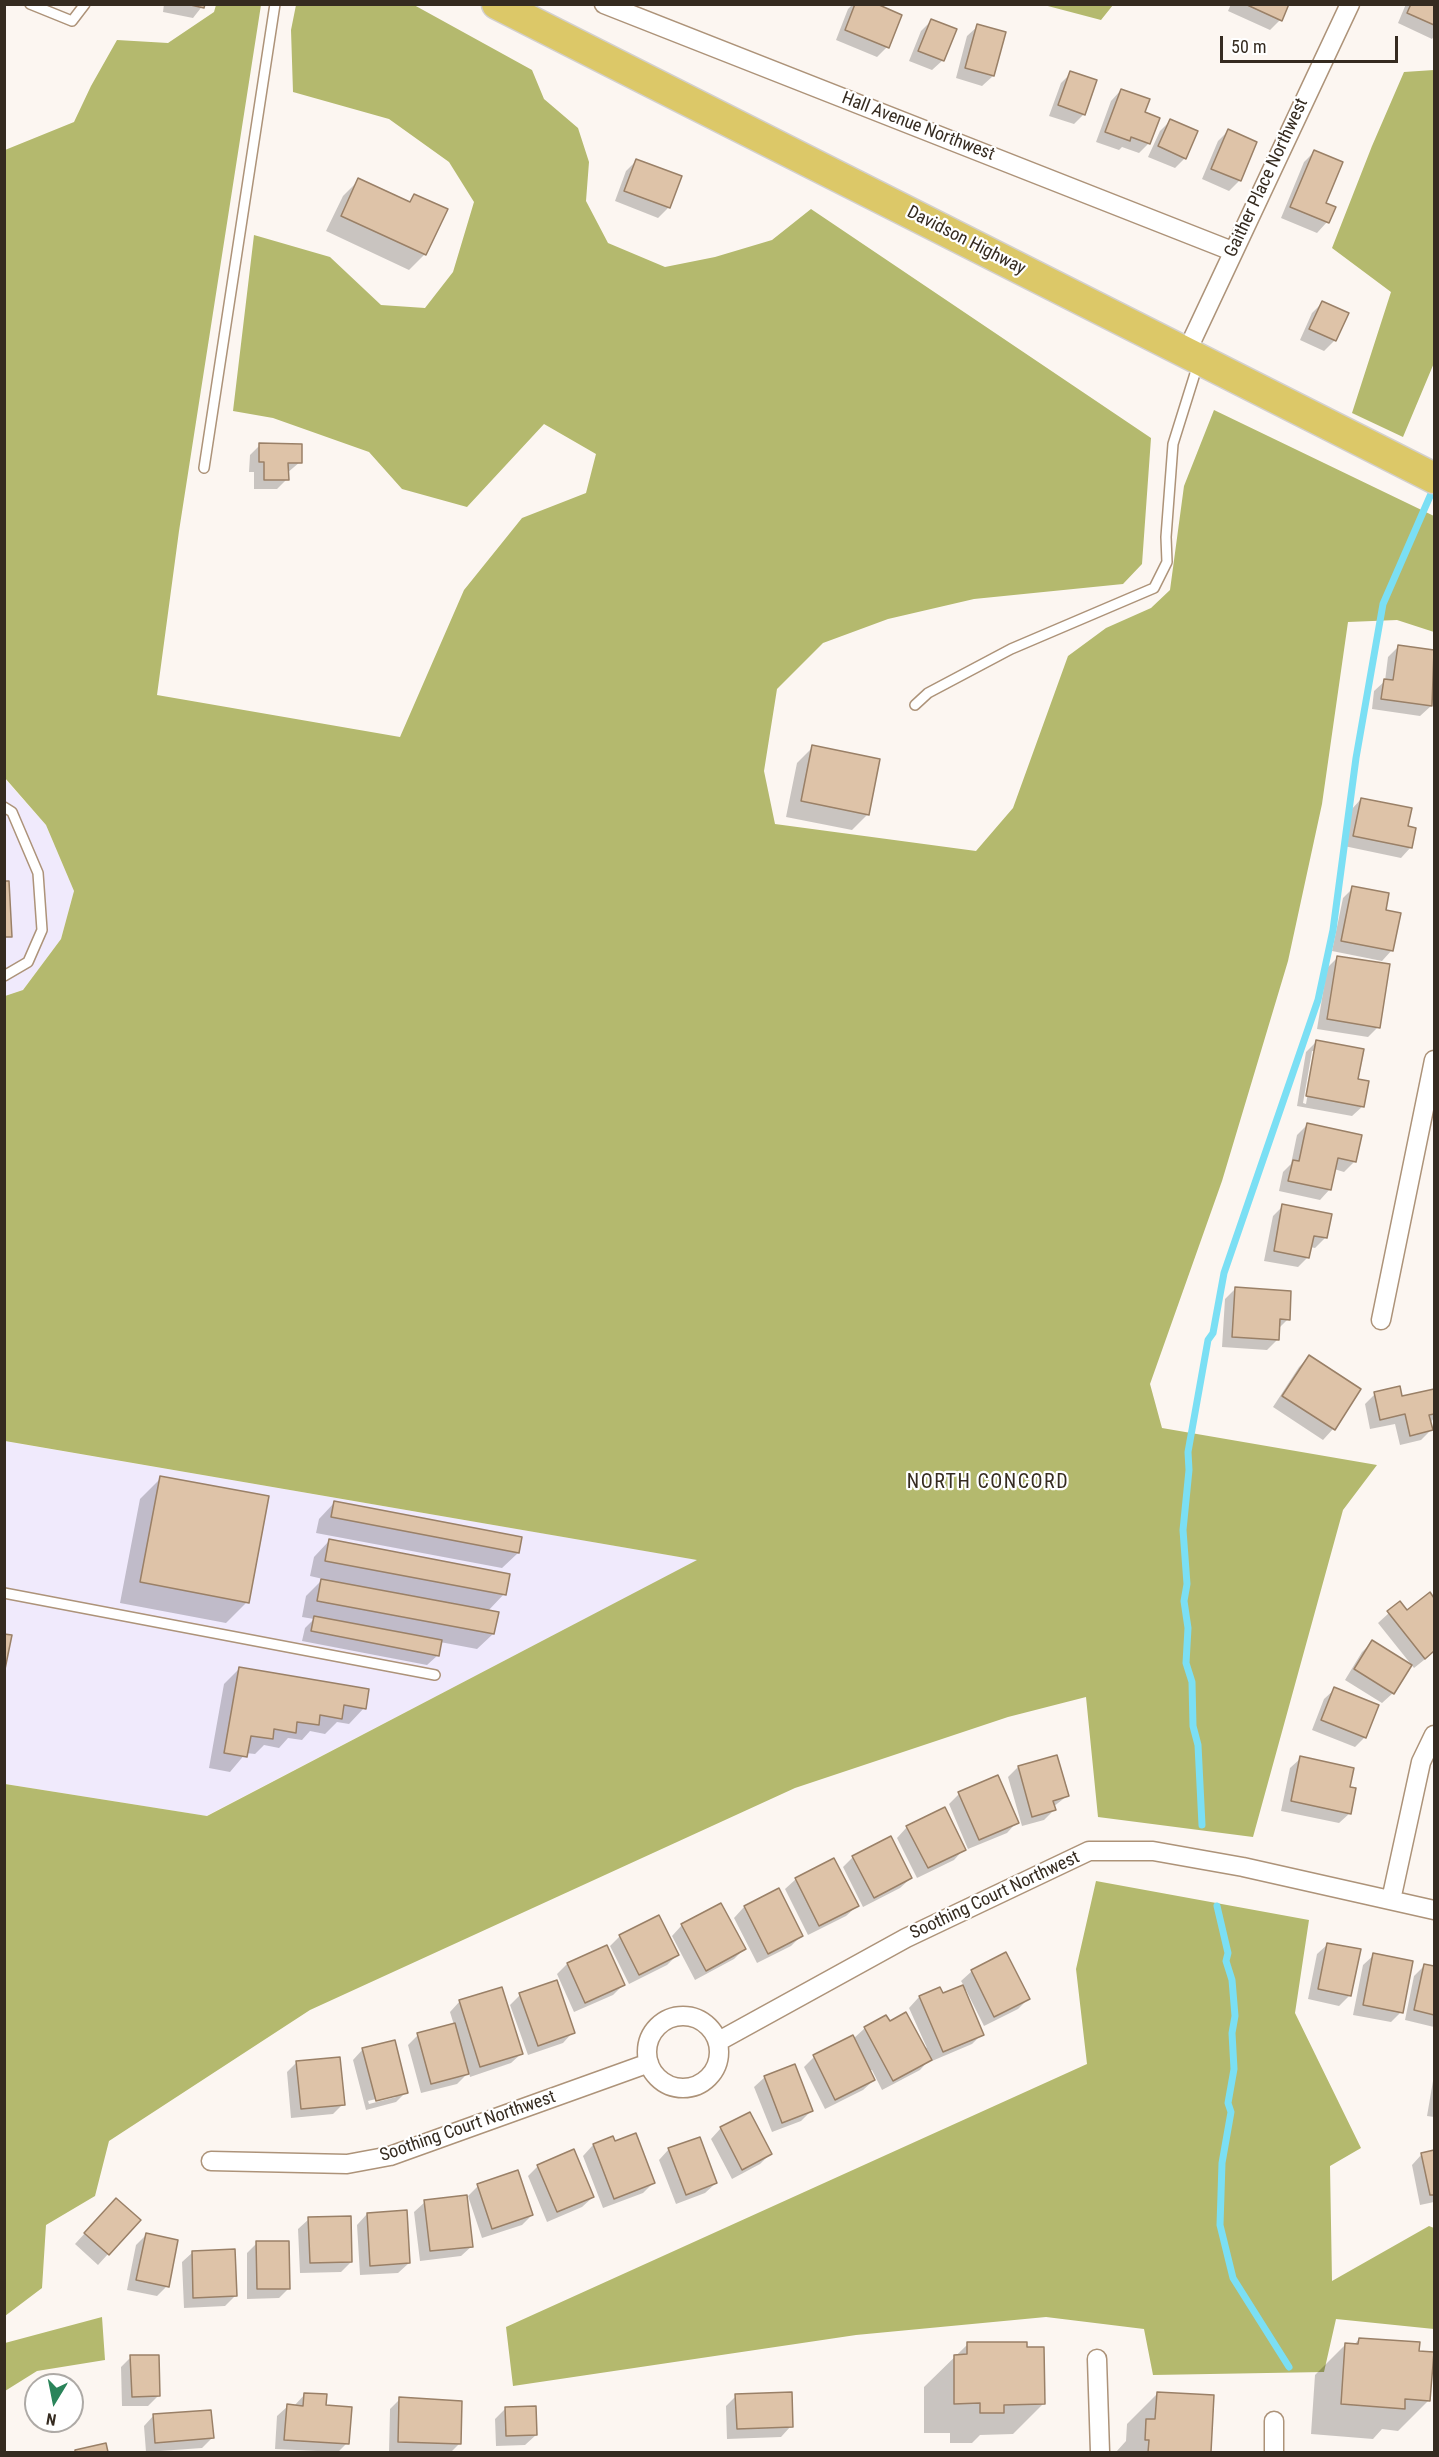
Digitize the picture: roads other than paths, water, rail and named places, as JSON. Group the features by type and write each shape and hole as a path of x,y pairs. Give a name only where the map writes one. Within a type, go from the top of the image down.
{"main road":[{"name":"Davidson Highway","path":"497,4 1434,477"}],"street":[{"name":"Hall Avenue Northwest","path":"604,4 1232,251"},
{"name":"Gaither Place Northwest","path":"1193,356 1232,251 1350,4"},
{"path":"1381,1320 1430,1106 1434,1060"},
{"path":"1391,1900 1421,1762 1434,1735"},
{"name":"Soothing Court Northwest","path":"718,2041 906,1938 1089,1851 1153,1851 1243,1867 1434,1910"},
{"path":"691,2016 708,2025 718,2041 720,2060 711,2077 695,2087 676,2088 659,2079 649,2063 647,2044 656,2028 672,2017 691,2016"},
{"name":"Soothing Court Northwest","path":"211,2161 347,2164 390,2157 649,2063"},
{"path":"1096,2359 1100,2452"},
{"path":"1274,2421 1274,2452"}],"lane":[{"path":"30,4 72,21 85,4"},
{"path":"204,468 275,4"},
{"path":"915,705 928,693 1011,649 1154,588 1167,562 1166,537 1173,444 1193,356"},
{"path":"4,807 12,812 38,873 42,930 28,962 4,976"},
{"path":"4,1593 435,1675"}],"waterway":[{"path":"1202,1825 1198,1745 1193,1726 1192,1682 1186,1663 1188,1628 1184,1601 1187,1584 1183,1530 1189,1470 1188,1452 1208,1340 1213,1333 1224,1273 1318,1000 1333,930 1356,758 1383,604 1434,487"},
{"path":"1217,1906 1228,1953 1226,1961 1232,1980 1235,2016 1232,2033 1234,2069 1228,2103 1231,2112 1222,2163 1220,2225 1233,2278 1289,2367"}],"district":[{"name":"NORTH CONCORD","path":"988,1483"}]}
